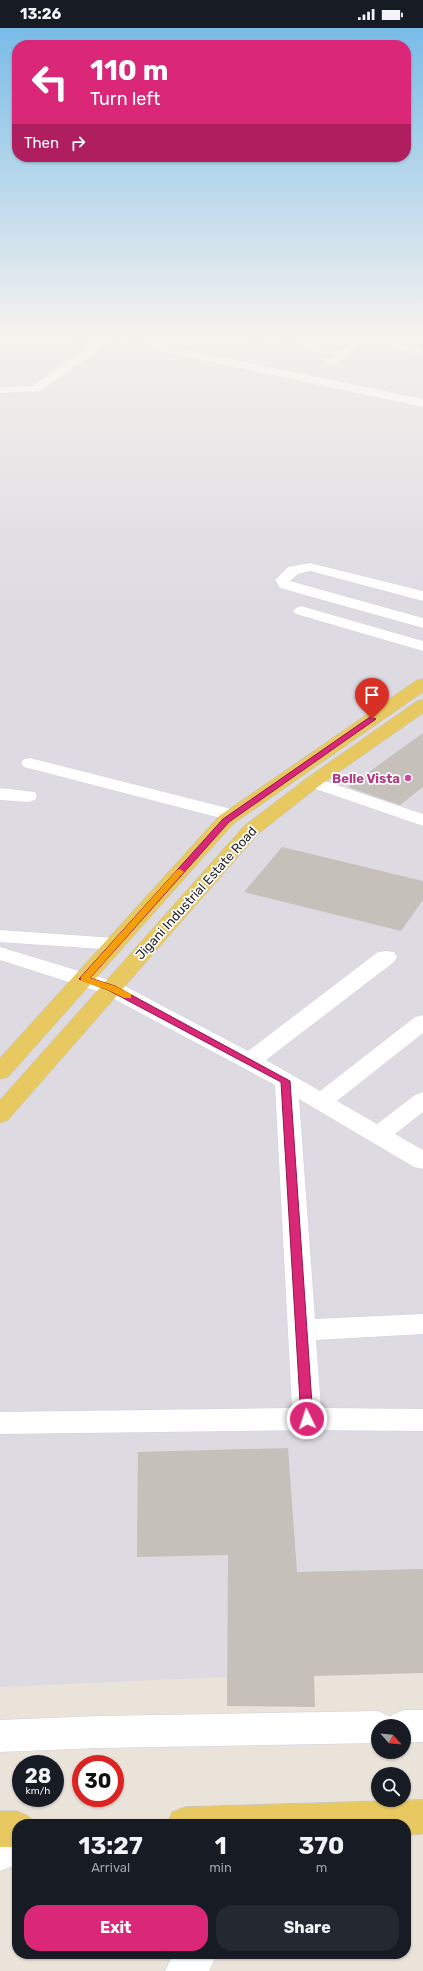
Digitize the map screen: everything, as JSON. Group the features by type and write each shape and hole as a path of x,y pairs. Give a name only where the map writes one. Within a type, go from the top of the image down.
{"main road":[{"name":"Jigani Industrial Estate Road","path":"0,1072 226,820 423,684"},
{"name":"Jigani Industrial Estate Road","path":"0,1115 251,830 313,782 423,706"},
{"path":"379,1819 423,1817"},
{"path":"0,1829 12,1829"}],"street":[{"path":"423,596 310,567 293,570 282,580 285,585 423,623"},
{"path":"301,611 423,646"},
{"path":"30,763 232,816"},
{"path":"313,782 423,820"},
{"path":"0,794 28,796"},
{"path":"0,936 115,944"},
{"path":"0,953 112,988 322,1101 423,1161"},
{"path":"250,1061 386,957"},
{"path":"322,1101 423,1022"},
{"path":"286,1081 307,1419"},
{"path":"380,1135 423,1100"},
{"path":"302,1330 423,1324"},
{"path":"0,1422 307,1419 423,1420"},
{"path":"411,1726 423,1726"},
{"path":"0,1736 99,1732 371,1727"},
{"path":"0,1853 12,1839"},
{"path":"184,1971 194,1959"}],"shaded area":[{"path":"0,422 423,422 423,1668 0,1687"}],"building":[{"path":"423,733 423,787 400,805 348,787"},
{"path":"282,847 423,881 423,900 401,931 244,892"},
{"path":"288,1448 297,1572 423,1569 423,1673 314,1676 315,1707 227,1706 228,1555 137,1557 138,1452"}],"slow traffic":[{"path":"127,996 112,988 84,979 180,872"}],"place":[{"name":"Belle Vista","path":"408,778"}],"route":[{"path":"307,1419 286,1081 112,988 84,979 226,820 372,719"}]}
